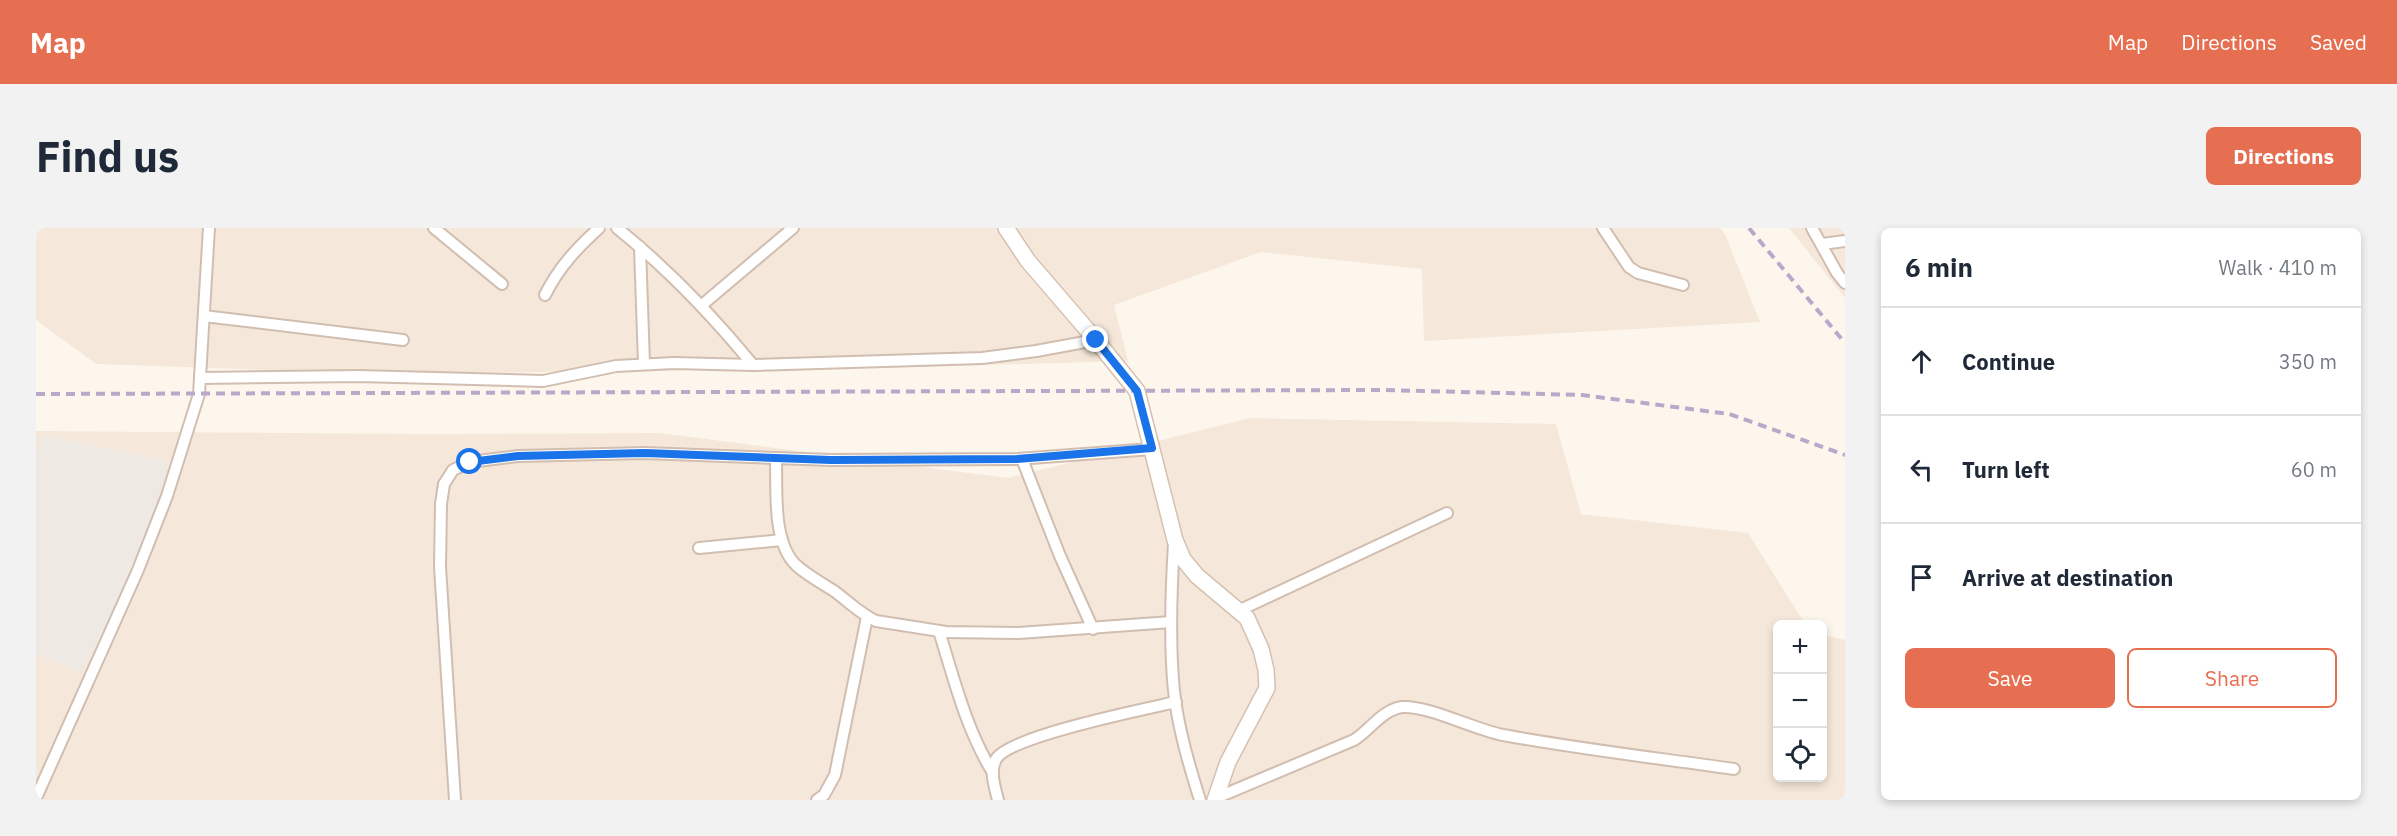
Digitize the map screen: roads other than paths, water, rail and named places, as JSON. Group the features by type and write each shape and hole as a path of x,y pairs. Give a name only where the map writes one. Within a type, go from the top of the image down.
{"street":[{"path":"36,798 104,650 167,496 199,394 209,228"},
{"path":"434,228 502,284"},
{"path":"545,295 561,266 600,228"},
{"path":"617,228 702,305 753,365"},
{"path":"702,305 793,228"},
{"path":"1006,228 1028,261 1137,391 1175,540 1183,559 1197,576 1247,618 1262,649 1267,688 1228,762 1216,799"},
{"path":"1603,228 1629,267 1638,273 1683,285"},
{"path":"1812,228 1845,283"},
{"path":"1822,244 1845,241"},
{"path":"640,247 644,364"},
{"path":"204,316 403,340"},
{"path":"200,378 359,376 543,381 616,366 753,365 982,358 1096,340"},
{"path":"455,800 440,567 441,504 444,484 453,471 470,462 518,456 645,453 776,459 1022,459 1152,448"},
{"path":"776,459 778,515 782,540 788,554 795,564 867,617 876,621 939,631 1019,633 1170,622"},
{"path":"1022,459 1060,556 1093,629"},
{"path":"1238,611 1447,513"},
{"path":"699,548 782,540"},
{"path":"1175,540 1170,622 1176,702 1200,800"},
{"path":"818,800 824,795 835,776 867,617"},
{"path":"939,631 966,718 979,749 993,772"},
{"path":"998,800 993,772 995,761 1001,753 1048,734 1091,721 1176,702"},
{"path":"1216,799 1354,740 1365,734 1385,714 1403,707 1422,710 1502,735 1734,769"}],"railway":[{"path":"1749,228 1845,343"},
{"path":"36,394 1383,390 1582,395 1729,414 1845,455"}]}
